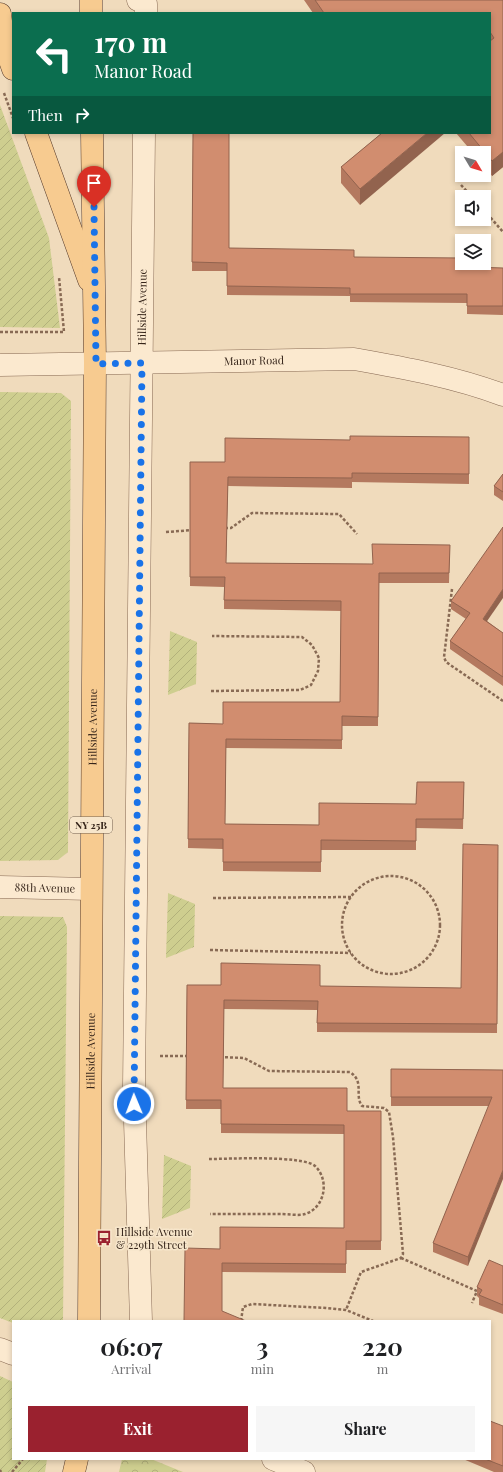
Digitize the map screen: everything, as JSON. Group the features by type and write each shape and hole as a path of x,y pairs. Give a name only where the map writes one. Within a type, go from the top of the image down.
{"main road":[{"path":"91,0 91,12"},
{"path":"0,14 4,44 12,66"},
{"path":"36,134 95,296"},
{"name":"Hillside Avenue","path":"89,1320 96,364 92,134"},
{"path":"74,1472 77,1460"}],"street":[{"path":"138,0 146,4 146,12"},
{"name":"Hillside Avenue","path":"141,1320 134,1088 144,134"},
{"name":"Manor Road","path":"0,365 354,359 412,369 481,387 503,396"},
{"name":"88th Avenue","path":"0,887 91,889"},
{"path":"0,1349 12,1354"},
{"path":"275,1460 304,1472"}],"path":[{"path":"3,90 12,115"},
{"path":"461,184 466,190"},
{"path":"491,218 503,232"},
{"path":"0,332 64,332"},
{"path":"224,528 231,528 252,513 339,514 357,534"},
{"path":"163,532 193,530"},
{"path":"452,589 444,657 446,662 503,701"},
{"path":"211,691 300,690 310,684 318,670 319,658 312,645 302,637 212,636"},
{"path":"397,877 412,881 425,890 434,902 439,916 440,930 437,943 430,955 420,965 408,972 394,974 380,973 367,968 356,960 352,954 348,949 343,934 343,919 351,897 368,883 382,878 397,877"},
{"path":"213,898 351,897"},
{"path":"210,950 352,954"},
{"path":"158,1056 196,1056"},
{"path":"219,1057 244,1058 269,1072 350,1072 356,1076 358,1081 359,1102 362,1106 384,1108 389,1112 393,1137 403,1254 401,1258"},
{"path":"209,1159 270,1159 301,1161 315,1166 321,1176 325,1188 319,1205 305,1214 210,1214"},
{"path":"346,1310 361,1272 401,1258 477,1291 472,1303"},
{"path":"242,1320 243,1307 252,1304 346,1310 371,1320"},
{"path":"12,1472 22,1460"}],"green space":[{"path":"0,105 49,238 60,328 0,327"},
{"path":"0,392 61,393 71,401 68,852 58,860 0,861"},
{"path":"170,631 197,642 196,684 168,695"},
{"path":"168,893 195,904 194,947 166,958"},
{"path":"0,916 63,917 67,927 63,1320 12,1320 12,1323 0,1318"},
{"path":"164,1155 191,1166 190,1208 162,1219"},
{"path":"0,1376 12,1382 12,1460 47,1460 45,1472 0,1472"},
{"path":"122,1460 153,1460 183,1472 119,1472"}],"building":[{"path":"315,0 503,0 503,152 492,161 491,146 480,146 470,134 491,134 491,40 494,38 491,34 491,12 323,12"},
{"path":"193,134 229,134 229,248 354,250 354,257 455,258 455,270 491,270 491,268 503,268 503,306 467,306 467,294 350,294 350,288 227,286 227,263 192,262"},
{"path":"381,134 426,134 360,189 341,167"},
{"path":"350,436 469,437 469,474 352,473 352,478 228,477 226,563 373,564 372,544 450,545 449,573 379,573 378,717 342,716 342,740 226,739 225,824 319,825 319,803 416,804 417,782 464,782 463,819 416,819 416,841 321,840 321,862 223,862 223,839 188,839 189,723 223,724 223,702 340,702 341,601 224,600 225,577 190,577 190,462 225,462 225,438 350,440"},
{"path":"503,474 503,492 494,486"},
{"path":"503,527 503,589 483,619 503,633 503,677 450,641 470,613 451,601"},
{"path":"463,844 498,845 497,1024 317,1023 318,1001 224,1000 223,1088 347,1088 347,1111 381,1111 381,1241 346,1241 346,1264 222,1263 222,1311 244,1320 184,1320 185,1248 220,1249 220,1227 344,1228 344,1125 221,1124 221,1100 186,1100 187,985 221,985 221,963 320,965 320,986 461,988"},
{"path":"391,1069 503,1070 503,1170 468,1257 433,1243 492,1097 391,1097"},
{"path":"489,1260 503,1266 503,1305 479,1295 482,1290 477,1287"},
{"path":"491,1421 503,1426 503,1466 488,1460 491,1460"}],"place":[{"name":"Hillside Avenue & 229th Street","path":"104,1238"}],"route":[{"path":"94,207 96,364 142,363 134,1104"}]}
